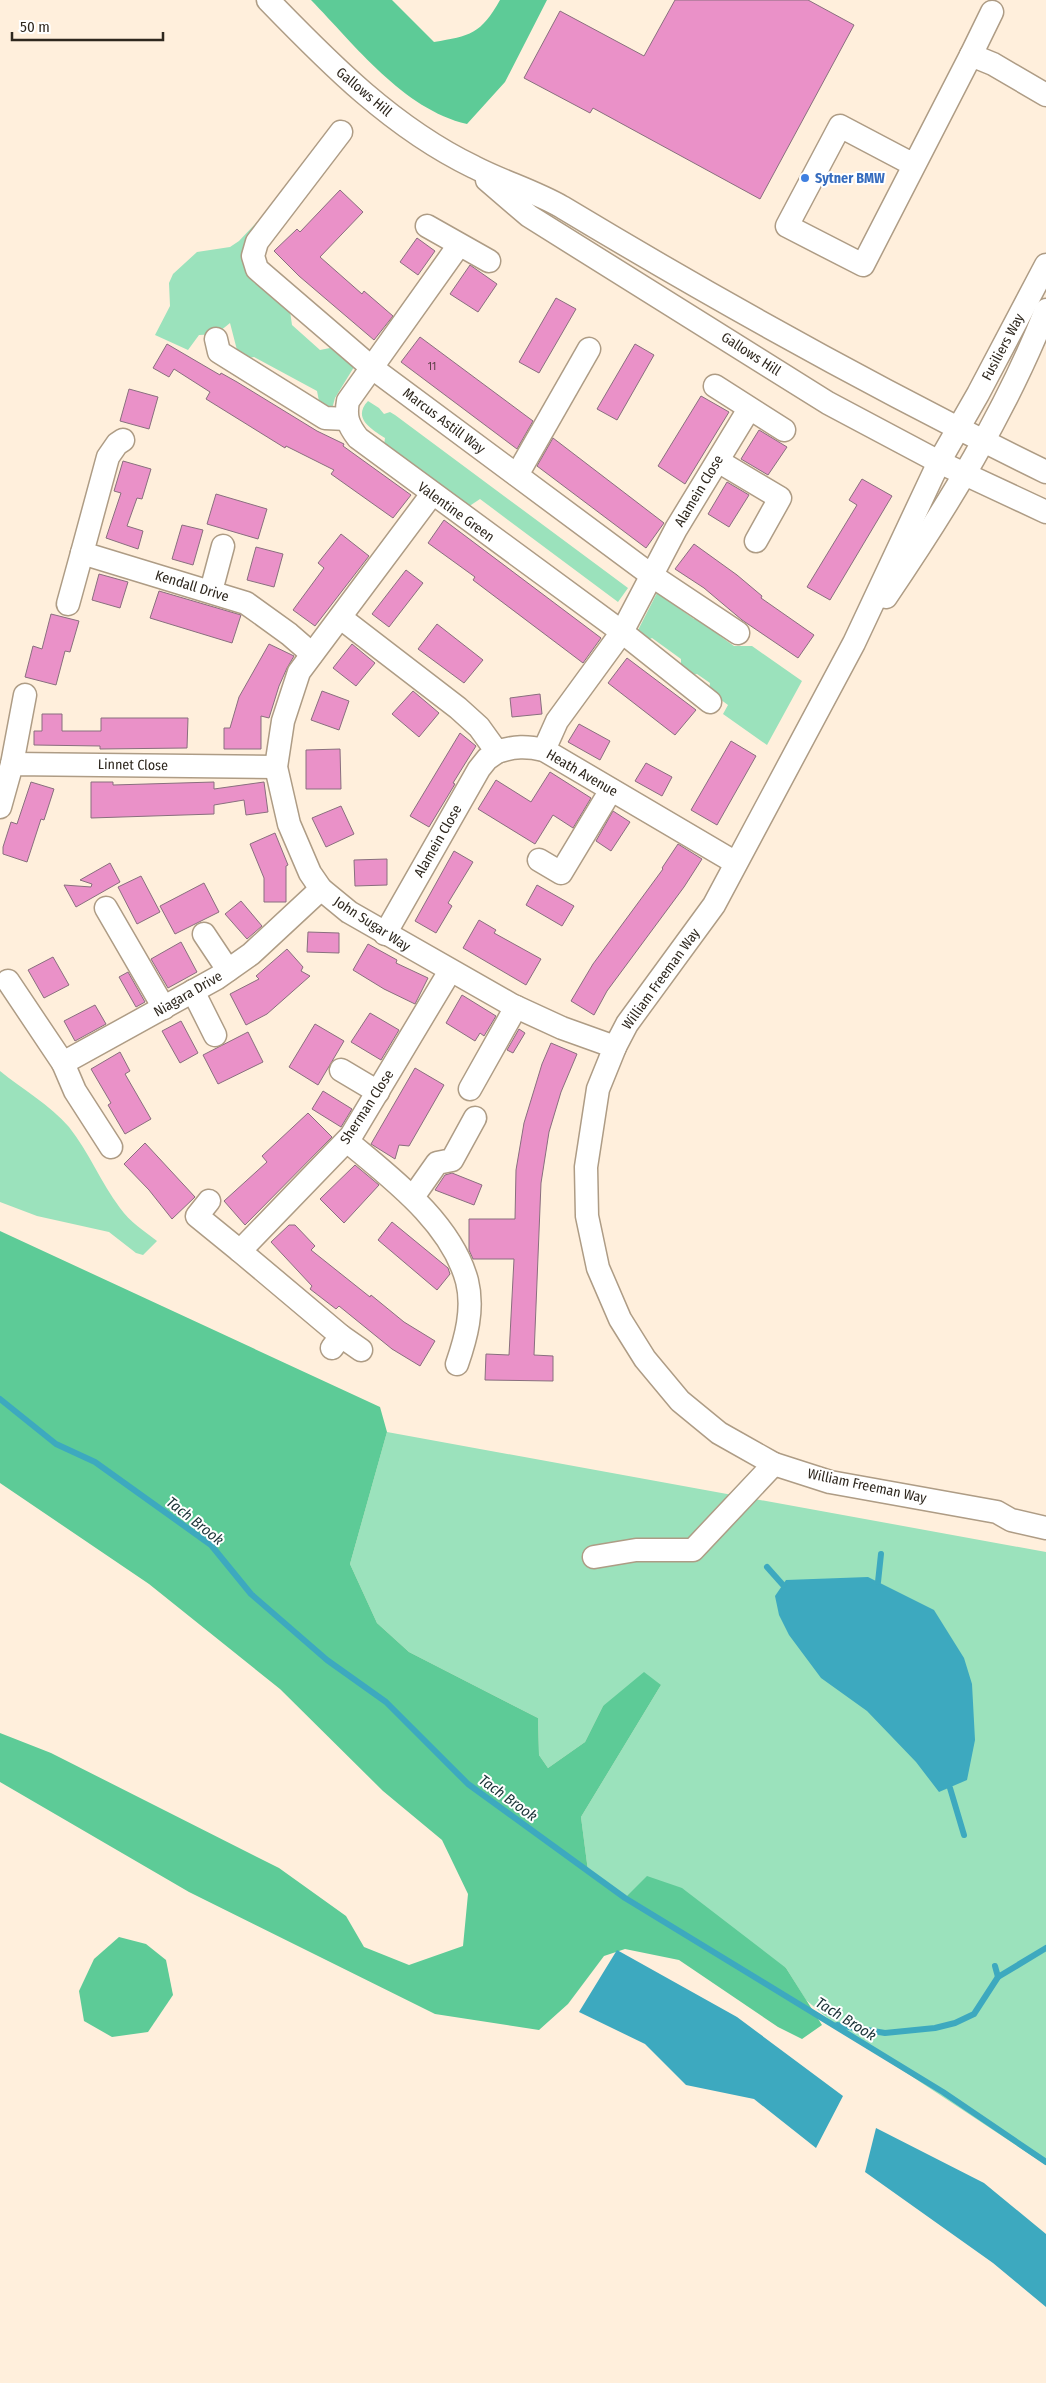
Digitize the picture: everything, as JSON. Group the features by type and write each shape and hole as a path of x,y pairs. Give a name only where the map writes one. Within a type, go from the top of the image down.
{"street":[{"name":"Gallows Hill","path":"268,0 366,96 413,131 474,167 543,196 747,317 1046,472"},
{"path":"914,165 840,126 787,226 863,265 971,55 992,12"},
{"path":"971,55 992,64 1046,95"},
{"name":"Marcus Astill Way","path":"341,132 257,242 254,249 254,263 257,269 279,290 371,367 652,575 738,633"},
{"name":"Gallows Hill","path":"474,167 529,216 828,403 939,462 1046,512"},
{"path":"427,226 489,261"},
{"path":"216,339 219,352 325,418 347,419 348,401 459,245"},
{"name":"Fusiliers Way","path":"854,643 939,462 1046,265"},
{"path":"854,643 917,551 964,474 1026,359 1046,310"},
{"path":"517,475 590,349"},
{"path":"715,386 784,430"},
{"name":"Alamein Close","path":"544,750 557,721 622,632 676,529 750,409"},
{"name":"Valentine Green","path":"347,419 348,425 358,438 622,632 710,702"},
{"path":"68,604 108,457 116,444 123,440"},
{"path":"718,461 780,498 756,540"},
{"name":"John Sugar Way","path":"432,494 300,672 290,696 280,737 276,767 289,824 310,873 321,889 349,912 516,1007 562,1028 615,1047"},
{"path":"211,591 223,546"},
{"name":"Kendall Drive","path":"82,553 246,603 289,634 312,654"},
{"path":"341,618 458,708 479,727 497,752"},
{"name":"William Freeman Way","path":"854,643 714,905 696,933 627,1024 615,1047 598,1089 586,1167 587,1216 598,1268 620,1318 640,1351 680,1401 720,1433 774,1464 830,1482 997,1512"},
{"path":"0,807 9,775 25,694"},
{"name":"Heath Avenue","path":"497,752 515,747 544,750 736,863"},
{"name":"Alamein Close","path":"385,934 480,769 487,759 497,752"},
{"name":"Linnet Close","path":"9,775 276,767"},
{"path":"539,860 561,873 611,790"},
{"name":"Niagara Drive","path":"63,1064 228,970 251,954 321,889"},
{"path":"106,908 164,1008"},
{"path":"204,934 228,970"},
{"name":"Sherman Close","path":"240,1251 347,1141 450,971"},
{"path":"8,981 63,1064 75,1091 111,1147"},
{"path":"193,991 214,1035"},
{"path":"470,1089 516,1007"},
{"path":"341,1070 378,1092"},
{"path":"412,1196 436,1163 452,1160 475,1118"},
{"path":"347,1141 412,1196 436,1224 451,1248 467,1281 468,1328 457,1364"},
{"path":"209,1201 197,1216 261,1270 336,1342 361,1350"},
{"path":"594,1557 636,1550 693,1550 774,1464"},
{"path":"997,1512 1015,1509 1046,1514"},
{"path":"997,1512 1010,1520 1046,1528"}],"green space":[{"path":"311,0 392,0 434,42 457,38 473,32 487,20 500,0 547,0 505,82 467,124 444,116 422,105 401,90 363,55"},
{"path":"258,221 247,241 290,311 292,325 320,350 330,348 354,367 335,398 332,409 320,406 317,391 254,357 244,359 237,350 230,323 216,332 199,335 188,350 155,335 170,306 169,283 173,274 197,252 230,247 239,241"},
{"path":"368,401 379,408 384,414 390,412 395,415 628,588 618,602 480,499 468,507 384,445 385,438 369,427 363,418 362,413"},
{"path":"660,587 680,600 680,609 694,619 703,619 718,629 720,636 734,646 752,646 802,681 767,745 723,714 728,705 709,691 710,683 697,674 688,676 681,670 681,659 652,638 644,642 635,636"},
{"path":"0,1071 45,1104 69,1127 120,1208 133,1222 157,1241 143,1255 136,1253 109,1232 37,1216 0,1202"},
{"path":"0,1231 380,1407 387,1432 350,1564 377,1623 409,1652 538,1718 539,1755 548,1768 585,1742 603,1706 644,1672 661,1685 581,1817 588,1871 625,1898 647,1876 682,1888 786,1968 822,2025 802,2039 778,2027 679,1960 625,1949 604,1956 568,2004 539,2030 435,2014 189,1892 0,1782 0,1733 51,1753 279,1868 346,1916 364,1947 409,1965 463,1946 468,1894 442,1840 383,1791 280,1689 149,1584 0,1483"},
{"path":"387,1432 1046,1552 1046,2165 843,2031 806,2000 786,1968 625,1898 588,1871 581,1817 661,1685 603,1706 585,1742 548,1768 539,1755 538,1718 409,1652 377,1623 350,1564"},
{"path":"119,1937 146,1944 166,1960 173,1995 148,2032 112,2037 84,2021 79,1991 94,1959"}],"water":[{"path":"868,1577 934,1610 964,1658 972,1684 975,1740 967,1780 939,1792 916,1762 867,1711 821,1678 789,1635 779,1615 775,1596 786,1580"},
{"path":"617,1950 737,2017 843,2096 816,2148 754,2099 686,2085 645,2044 579,2012"},
{"path":"876,2128 984,2183 1046,2234 1046,2307 993,2263 865,2172"}],"building":[{"path":"675,0 808,0 854,25 760,199 593,108 590,113 524,78 560,11 644,56"},
{"path":"340,190 363,212 320,257 362,294 364,291 393,316 374,340 299,276 274,251 297,229 300,232"},
{"path":"417,238 435,251 418,275 400,262"},
{"path":"470,265 497,284 478,312 450,294"},
{"path":"556,298 576,309 539,373 519,362"},
{"path":"420,337 533,421 517,449 401,362"},
{"path":"167,344 220,375 221,373 237,382 317,431 344,444 343,446 411,495 393,518 331,474 334,470 286,446 285,448 206,399 210,392 174,369 169,377 153,368"},
{"path":"635,344 654,355 617,420 597,409"},
{"path":"129,389 158,397 149,429 120,421"},
{"path":"701,396 729,412 685,484 658,466"},
{"path":"759,430 787,447 768,475 741,459"},
{"path":"553,438 664,523 646,548 537,466"},
{"path":"123,461 151,469 142,499 137,498 127,526 143,531 138,549 106,538 121,493 114,491"},
{"path":"862,479 892,496 830,600 807,587 857,505 849,500"},
{"path":"727,482 749,495 729,527 708,514"},
{"path":"216,494 267,509 258,539 207,524"},
{"path":"444,520 601,638 583,663 473,580 475,577 428,543"},
{"path":"182,525 203,530 193,565 172,559"},
{"path":"341,534 369,556 315,626 293,610 324,568 318,563"},
{"path":"694,544 737,575 762,596 761,598 814,635 798,658 742,620 704,588 675,569"},
{"path":"256,547 283,554 274,587 247,580"},
{"path":"406,570 423,583 389,627 372,614"},
{"path":"99,574 128,582 120,608 92,600"},
{"path":"159,591 241,615 232,643 150,618"},
{"path":"51,614 79,621 70,652 65,651 56,685 25,677 33,646 42,649"},
{"path":"437,624 483,660 464,683 418,649"},
{"path":"269,644 294,656 279,686 269,718 261,716 261,749 224,749 224,728 230,728 239,697"},
{"path":"352,644 375,663 356,686 333,668"},
{"path":"627,658 696,710 675,735 608,683"},
{"path":"322,691 349,701 339,730 311,720"},
{"path":"413,691 439,713 419,737 392,714"},
{"path":"540,694 542,714 512,717 510,698"},
{"path":"42,714 62,714 62,731 101,731 101,718 188,718 187,748 100,749 100,746 34,745 34,731 42,731"},
{"path":"579,724 610,741 600,760 568,742"},
{"path":"460,733 476,746 429,827 410,816"},
{"path":"731,741 756,756 717,825 691,810"},
{"path":"340,749 341,789 306,789 306,750"},
{"path":"646,763 672,777 662,796 635,781"},
{"path":"550,772 591,798 573,828 553,815 535,844 478,809 496,780 531,802"},
{"path":"31,782 54,789 44,820 41,819 27,862 3,854 3,847 11,822 17,824"},
{"path":"91,782 113,782 113,785 214,782 214,789 264,782 268,812 246,815 244,800 214,805 214,814 91,818"},
{"path":"341,806 354,834 326,847 312,818"},
{"path":"613,811 630,822 611,851 596,841"},
{"path":"275,833 288,865 286,866 286,902 264,902 264,878 250,844"},
{"path":"678,844 702,859 684,887 607,991 594,1015 571,1001 593,964 663,869"},
{"path":"454,851 473,862 448,903 452,906 436,933 415,921"},
{"path":"387,859 387,885 355,886 354,860"},
{"path":"110,863 120,882 76,907 64,885 91,887 92,884 80,880"},
{"path":"141,876 160,912 137,924 118,887"},
{"path":"204,883 219,912 175,934 160,906"},
{"path":"537,885 574,906 562,926 526,905"},
{"path":"241,901 262,926 247,939 225,914"},
{"path":"479,920 496,930 494,933 541,959 526,985 463,948"},
{"path":"308,932 339,933 339,953 307,952"},
{"path":"181,942 197,972 168,988 151,959"},
{"path":"368,944 397,960 396,963 428,978 415,1004 384,989 353,970"},
{"path":"287,949 303,967 301,971 310,976 267,1014 246,1025 230,994 259,979 256,976"},
{"path":"53,957 69,985 44,998 28,970"},
{"path":"128,972 145,1002 136,1007 119,977"},
{"path":"462,995 496,1016 484,1036 480,1033 475,1041 446,1023"},
{"path":"95,1005 106,1024 75,1041 64,1021"},
{"path":"370,1013 399,1030 381,1060 351,1042"},
{"path":"181,1021 198,1053 180,1063 162,1031"},
{"path":"315,1024 344,1041 318,1085 289,1067"},
{"path":"519,1029 525,1033 513,1053 507,1050"},
{"path":"248,1032 263,1062 218,1084 203,1055"},
{"path":"551,1043 577,1054 561,1092 549,1132 541,1183 534,1355 553,1356 553,1381 485,1380 486,1354 509,1355 514,1259 473,1259 469,1250 469,1219 515,1219 516,1170 524,1123 542,1064"},
{"path":"120,1052 130,1071 125,1074 151,1119 125,1134 108,1105 111,1103 91,1069"},
{"path":"415,1068 444,1085 409,1146 399,1145 395,1159 371,1144"},
{"path":"323,1091 352,1109 341,1127 312,1109"},
{"path":"308,1113 332,1137 245,1225 224,1201 267,1162 262,1156"},
{"path":"145,1143 195,1197 172,1219 149,1190 124,1164"},
{"path":"355,1165 379,1185 344,1223 320,1199"},
{"path":"452,1173 482,1185 474,1205 435,1190 445,1175"},
{"path":"392,1222 448,1268 450,1274 437,1290 378,1240"},
{"path":"289,1225 295,1225 315,1246 311,1250 370,1297 371,1295 404,1322 435,1341 420,1366 392,1349 339,1306 336,1309 310,1289 312,1286 271,1242"}],"waterway":[{"name":"Tach Brook","path":"0,1399 56,1444 95,1462 211,1545 251,1594 327,1660 386,1702 468,1784 625,1898 943,2092 1046,2162"},
{"path":"878,1582 881,1554"},
{"path":"767,1567 783,1585"},
{"path":"950,1788 964,1835"},
{"path":"837,2025 885,2033 935,2028 955,2023 974,2014 998,1977 1046,1948"},
{"path":"995,1966 998,1977"}],"place":[{"name":"Sytner BMW","path":"805,178"}]}
